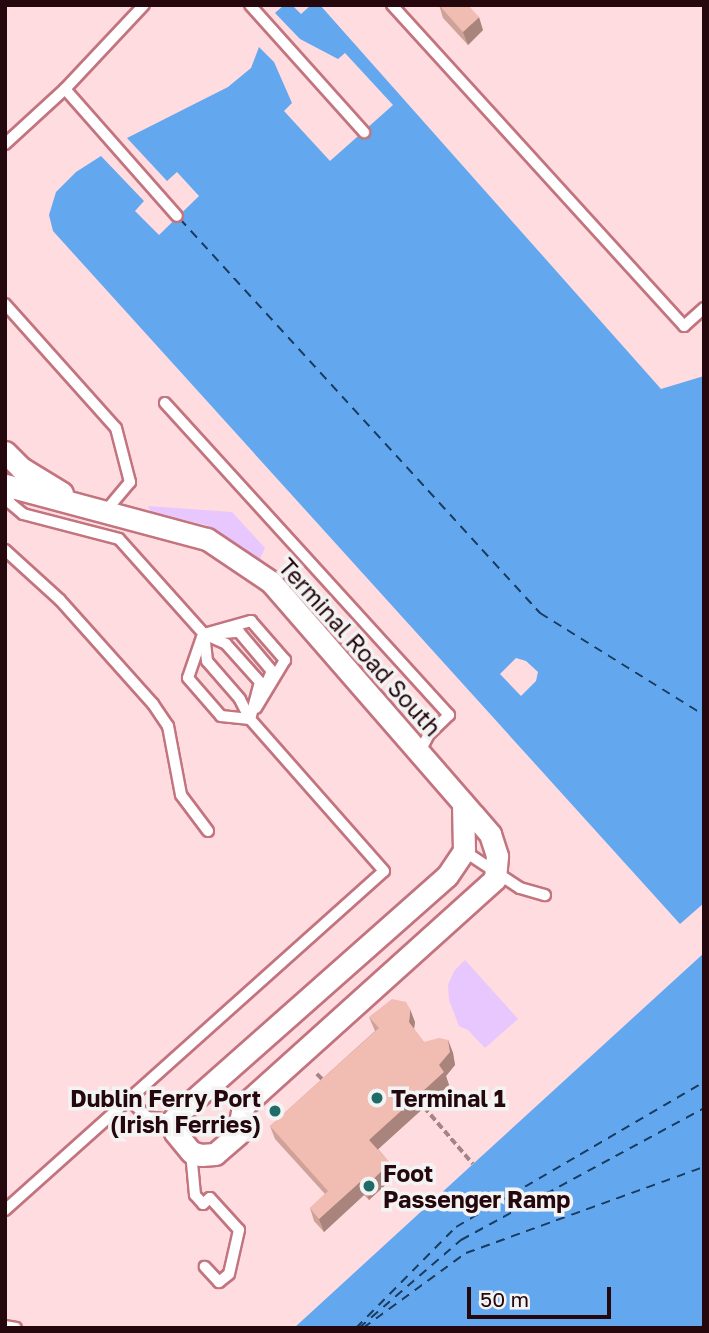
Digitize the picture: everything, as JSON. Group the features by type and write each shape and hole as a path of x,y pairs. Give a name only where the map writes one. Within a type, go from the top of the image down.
{"street":[{"name":"Terminal Road South","path":"5,452 22,468 95,509"},
{"name":"Terminal Road South","path":"5,485 207,539 271,582 490,834 497,856 496,872"},
{"path":"463,803 464,851 447,876 173,1120 174,1132 191,1152 201,1155 215,1154 238,1134 243,1106 495,879 496,872"},
{"path":"332,977 356,1004"}],"lane":[{"path":"5,144 65,89 144,5"},
{"path":"250,5 364,132"},
{"path":"392,5 684,326 704,308"},
{"path":"65,89 177,216"},
{"path":"5,304 116,428 130,482 95,509"},
{"path":"165,403 449,715 429,734 420,752"},
{"path":"5,491 10,503 23,513 119,538 204,634 226,644 260,682 250,719"},
{"path":"5,550 60,600 168,726 181,795 208,831"},
{"path":"204,634 251,621 285,660 250,719"},
{"path":"204,634 239,632 272,671 250,719"},
{"path":"5,1210 384,871 250,719 240,699 207,661 204,634"},
{"path":"204,634 188,678 221,716 250,719"},
{"path":"464,851 520,888 545,895"},
{"path":"128,1098 147,1117 173,1120"},
{"path":"191,1152 195,1195 202,1204 210,1198 239,1230 229,1274 219,1282 205,1267"}],"path":[{"path":"317,1074 331,1088"},
{"path":"424,1107 473,1164"}],"shaded area":[{"path":"148,506 232,512 265,548 259,561 206,525 151,512"},
{"path":"465,960 518,1019 485,1048 468,1030 459,1026 449,1000 448,985 454,971"}],"water":[{"path":"284,5 292,5 301,14 311,5 320,5 661,389 704,376 704,903 680,924 53,231 49,215 56,192 76,172 101,156 144,201 135,211 159,235 199,196 177,172 167,181 127,138 228,87 251,68 259,47 274,62 292,103 284,111 330,161 393,105 345,53 338,59 300,39 275,13"},
{"path":"704,953 704,1328 294,1328 473,1164"}],"pier":[{"path":"516,658 526,661 538,672 536,681 521,696 500,674"}],"building":[{"path":"439,5 468,5 479,17 463,32"},
{"name":"Terminal 1","path":"392,999 406,1002 410,1009 409,1022 424,1042 439,1038 448,1040 450,1052 439,1065 444,1072 369,1140 390,1163 365,1187 360,1182 319,1219 310,1208 328,1191 270,1126 379,1028 369,1017"}],"ferry route":[{"path":"180,219 540,613 704,715"},
{"path":"356,1328 456,1227 704,1082"},
{"path":"359,1328 461,1240 704,1108"},
{"path":"363,1328 466,1253 704,1167"},
{"path":"701,1328 704,1325"}],"place":[{"name":"Terminal 1","path":"377,1098"},
{"name":"Dublin Ferry Port (Irish Ferries)","path":"275,1111"},
{"name":"Foot Passenger Ramp","path":"369,1186"}]}
